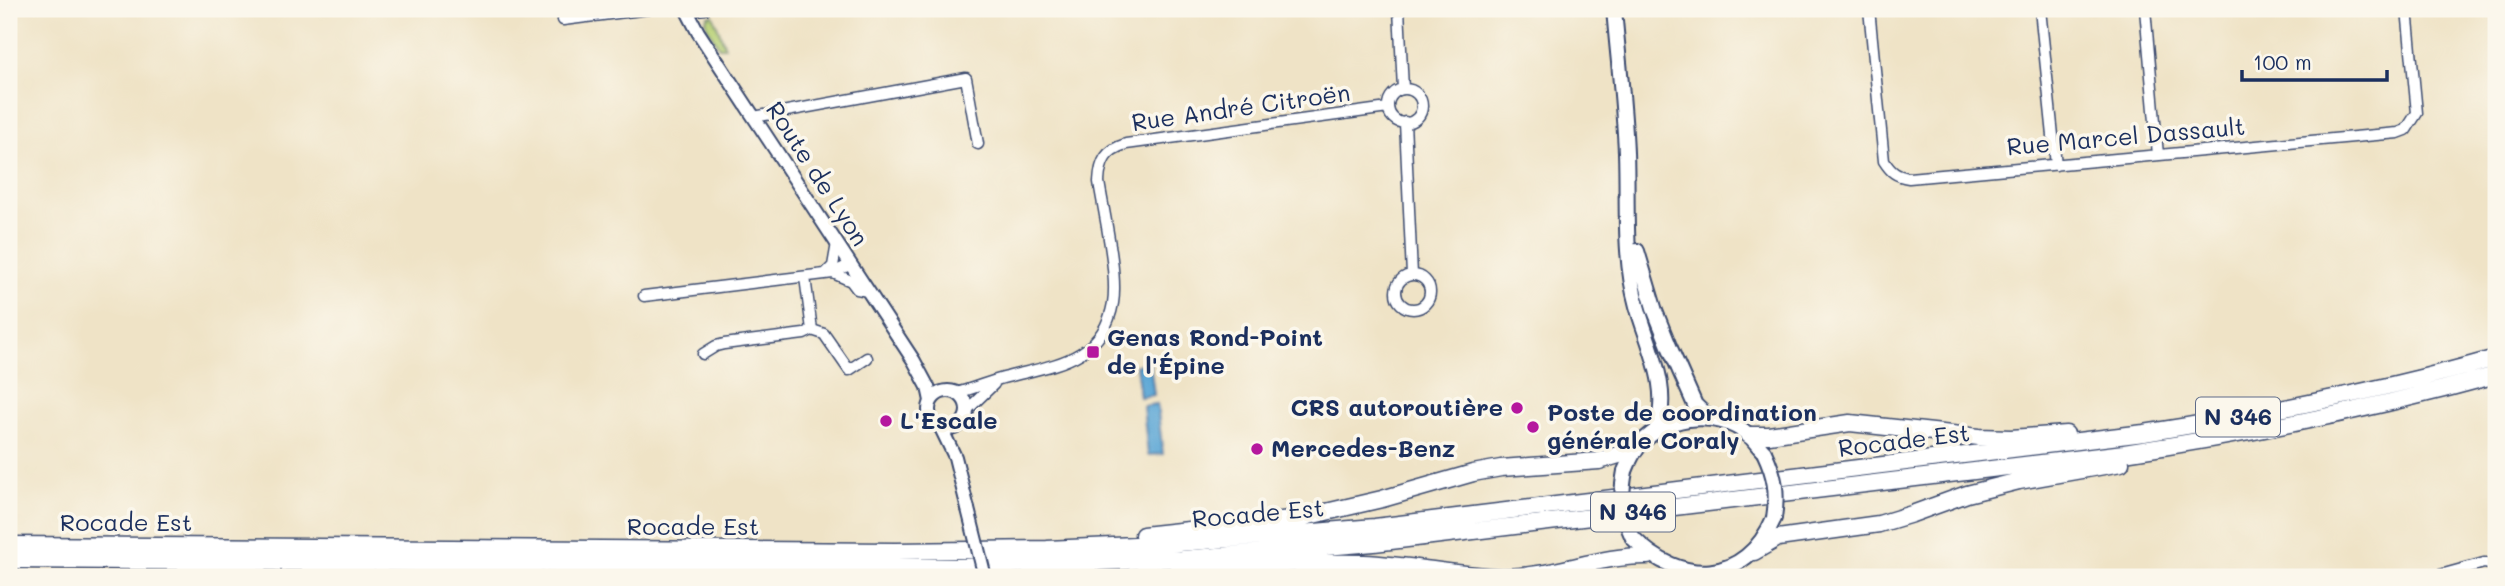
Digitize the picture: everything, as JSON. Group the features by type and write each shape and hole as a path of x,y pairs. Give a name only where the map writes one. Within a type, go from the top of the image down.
{"highway":[{"name":"Rocade Est","path":"9,545 896,551 1047,549 1179,543 1375,527 2144,433 2232,419 2379,389 2496,358"},
{"name":"Rocade Est","path":"9,560 958,567 1182,559 1374,542 2124,453 2191,443 2344,413 2496,375"},
{"path":"1749,435 1769,435 1850,424 2011,438 2130,428 2144,433"},
{"path":"1754,552 1778,538 1879,524 1967,494 2020,481 2174,454 2191,443"},
{"path":"1047,549 1061,541 1136,536 1300,518 1482,471 1599,461 1635,450"},
{"path":"1073,564 1083,572 1340,562 1502,577 1541,574 1627,555 1648,556"}],"main road":[{"path":"1614,9 1626,149 1627,246 1637,304 1656,363 1662,401 1656,430"},
{"path":"1628,207 1639,263 1655,311 1695,405 1709,418"},
{"path":"1709,418 1730,424 1749,435 1764,452 1774,473 1777,495 1774,517 1767,536 1738,571 1693,576 1668,568 1648,556 1633,538 1623,516 1621,493 1625,471 1635,450 1656,430 1682,419 1709,418"}],"street":[{"path":"563,20 649,9"},
{"path":"686,10 705,9"},
{"path":"1399,9 1403,89"},
{"name":"Rue Marcel Dassault","path":"1869,9 1884,161 1890,172 1909,178 2398,133 2406,130 2417,113 2407,9"},
{"path":"2040,9 2056,165"},
{"path":"2145,9 2158,155"},
{"name":"Route de Lyon","path":"686,10 914,361 928,387 931,401"},
{"path":"754,117 966,78 978,144"},
{"path":"1403,89 1417,93 1422,105 1418,117 1405,122 1393,117 1388,108 1390,97 1403,89"},
{"name":"Rue André Citroën","path":"952,392 1059,365 1090,346 1108,320 1113,303 1114,280 1099,181 1100,166 1106,155 1115,148 1126,144 1388,108"},
{"path":"1405,122 1412,275"},
{"path":"829,273 837,243"},
{"path":"643,296 805,277 829,273 851,264"},
{"path":"829,273 851,281 857,289 868,291"},
{"path":"805,277 812,330"},
{"path":"703,354 716,346 804,334 812,330 824,334 849,370 867,358"},
{"name":"Route de Lyon","path":"914,361 952,392"},
{"path":"954,457 967,410 999,379"},
{"path":"967,410 964,400 952,392 939,394 931,401 930,416 941,428 954,457 985,577"},
{"path":"941,428 953,428 961,424"},
{"path":"2433,577 2484,564 2496,565"}],"green space":[{"path":"713,15 725,47 719,47 707,27 708,16"}],"water":[{"path":"1150,363 1154,395 1140,397 1136,365"},
{"path":"1157,404 1163,454 1148,455 1143,406"}],"place":[{"name":"Genas Rond-Point de l'Épine","path":"1093,352"},
{"name":"CRS autoroutière","path":"1517,408"},
{"name":"L'Escale","path":"886,421"},
{"name":"Poste de coordination générale Coraly","path":"1533,427"},
{"name":"Mercedes-Benz","path":"1257,449"}]}
